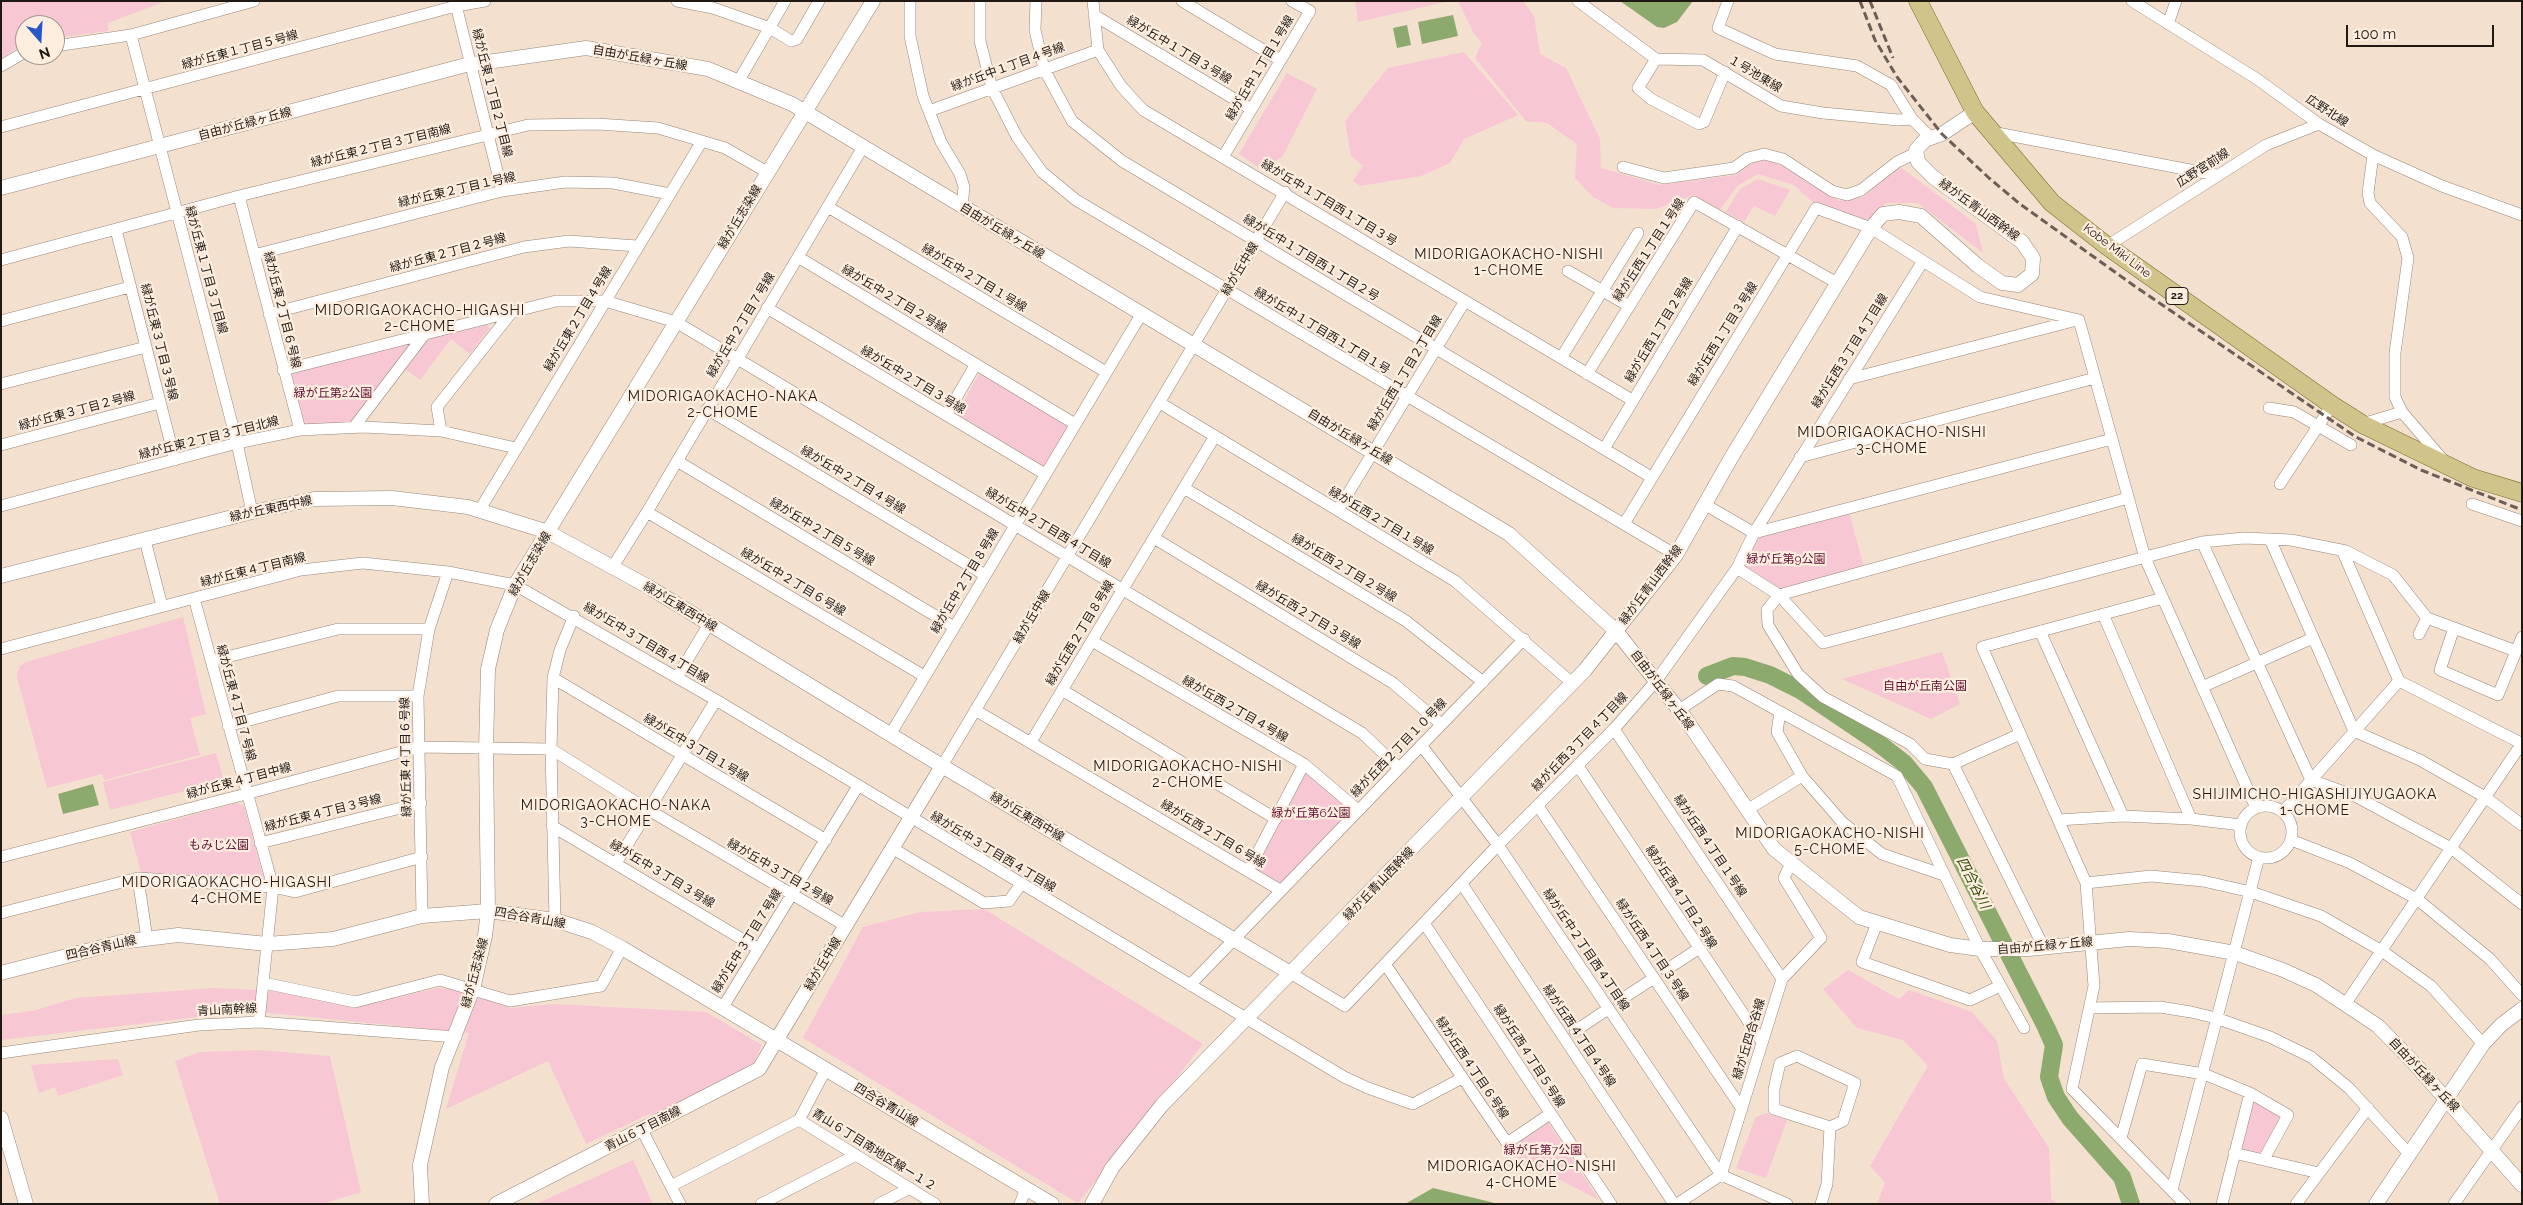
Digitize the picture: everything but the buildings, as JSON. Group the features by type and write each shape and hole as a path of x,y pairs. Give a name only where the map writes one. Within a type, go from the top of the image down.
{"main road":[{"name":"Kobe Miki Line","path":"1918,1 1975,112 2052,202 2107,246 2332,405 2362,424 2473,478 2522,493"}],"street":[{"path":"65,45 131,35 254,1"},
{"name":"緑が丘東１丁目５号線","path":"1,127 145,90 456,4 485,1"},
{"path":"677,1 715,4 770,28 791,40 797,39 819,1"},
{"path":"738,82 785,1"},
{"name":"緑が丘志染線","path":"422,1204 420,1165 442,1067 456,1037 473,989 485,936 488,911 486,749 488,669 496,630 515,585 873,1"},
{"path":"910,1 910,36 923,96 941,142 960,174 964,187 962,207"},
{"name":"緑が丘中１丁目西１丁目１号","path":"980,1 980,41 992,88 1017,137 1042,172 1069,195 1227,291 1676,554"},
{"name":"緑が丘中１丁目西１丁目２号","path":"1036,1 1035,30 1044,69 1072,121 1122,162 1651,477"},
{"name":"緑が丘中１丁目西１丁目３号","path":"1093,1 1098,50 1121,86 1143,110 1285,192 1632,400"},
{"path":"1182,1 1280,60"},
{"name":"緑が丘中１丁目１号線","path":"1223,157 1313,6 1292,1"},
{"path":"1578,1 1656,59 1638,88 1651,99 1699,124 1704,122 1725,72"},
{"path":"1728,1 1718,28 1774,54 1857,66 1891,85 1912,119 1930,138"},
{"name":"広野北線","path":"2132,1 2257,79 2319,124 2373,155 2450,189 2522,215"},
{"path":"2168,24 2176,1"},
{"name":"緑が丘東１丁目２丁目線","path":"456,4 502,190"},
{"name":"緑が丘中１丁目３号線","path":"1094,15 1251,109"},
{"name":"緑が丘東１丁目３丁目線","path":"131,35 237,443 252,512"},
{"name":"自由が丘緑ヶ丘線","path":"1,188 471,64 586,48 708,69 804,111 1509,534 1616,631 1679,710 1774,849 1859,917 1950,945 1985,950 2029,950 2129,939 2168,941 2235,953 2260,961 2316,984 2378,1026 2522,1185"},
{"name":"緑が丘中１丁目４号線","path":"929,111 1098,50"},
{"path":"1,66 15,58"},
{"name":"１号池東線","path":"1656,59 1703,60 1781,106 1823,113 1912,119"},
{"path":"1623,167 1664,178 1734,168 1748,158 1764,154 1783,159 1832,191 1847,195 1861,190 1897,162 1916,153 1916,150 1930,138 1942,134 1975,112"},
{"name":"緑が丘東２丁目３丁目南線","path":"1,260 239,196 528,125 597,124 658,128 725,148 767,172"},
{"name":"広野宮前線","path":"2107,246 2216,174 2266,145 2319,124"},
{"path":"1992,132 2216,174"},
{"name":"緑が丘東２丁目４号線","path":"479,511 702,141"},
{"name":"緑が丘中２丁目７号線","path":"612,568 863,147"},
{"name":"緑が丘青山西幹線","path":"1092,1204 1112,1168 1162,1106 1248,1020 1572,683 1616,631 1676,554 1837,283 1871,228 1883,214 1899,212 1921,216 1978,266 2002,284 2018,285 2032,274 2033,258 2022,242 1933,177 1918,162 1916,153"},
{"path":"2373,155 2368,193 2370,203 2402,237 2408,258 2396,353 2395,397 2402,412 2443,458 2445,465"},
{"name":"緑が丘東２丁目１号線","path":"254,255 502,190 565,182 613,183 670,194"},
{"name":"緑が丘中線","path":"777,1041 1069,556 1285,192"},
{"name":"緑が丘東２丁目６号線","path":"239,196 300,430"},
{"name":"緑が丘西１丁目１号線","path":"1587,374 1694,202 1837,283"},
{"name":"緑が丘中２丁目１号線","path":"828,207 1106,372"},
{"name":"緑が丘西１丁目３号線","path":"1624,524 1816,208 1871,228"},
{"name":"緑が丘西１丁目２号線","path":"1604,449 1738,226"},
{"path":"1871,228 1980,297 2079,320"},
{"name":"緑が丘東３丁目３号線","path":"116,230 175,460"},
{"path":"1561,358 1638,233"},
{"name":"緑が丘東２丁目２号線","path":"269,314 524,247 568,241 638,246"},
{"name":"緑が丘中２丁目２号線","path":"798,257 1075,424"},
{"name":"緑が丘西３丁目４丁目線","path":"1292,974 1346,1006 1498,845 1614,729 1656,681 1738,568 1754,533 1923,260"},
{"path":"1568,271 1629,306"},
{"path":"1,321 130,287"},
{"name":"緑が丘中２丁目西４丁目線","path":"283,370 556,301 605,301 676,322 1362,733 1399,768"},
{"name":"緑が丘西１丁目２丁目線","path":"1338,510 1434,348 1465,301"},
{"name":"緑が丘中２丁目３号線","path":"767,308 1045,474"},
{"path":"442,431 437,407 511,313"},
{"name":"緑が丘中２丁目８号線","path":"890,734 1142,313"},
{"path":"2079,320 2145,558 2256,808"},
{"path":"1849,379 2079,320"},
{"path":"354,427 424,335"},
{"path":"1,384 146,347"},
{"path":"946,415 976,364"},
{"path":"1800,458 2096,378"},
{"name":"緑が丘東３丁目２号線","path":"1,445 160,403"},
{"name":"緑が丘西２丁目１号線","path":"1160,403 1455,581 1572,683"},
{"path":"2280,484 2332,405"},
{"path":"2269,408 2294,412 2319,424 2351,445"},
{"name":"緑が丘中２丁目４号線","path":"708,409 985,575"},
{"path":"2362,424 2402,412"},
{"name":"緑が丘東２丁目３丁目北線","path":"1,506 237,443 300,430 354,427 442,431 516,448"},
{"name":"緑が丘西２丁目８号線","path":"1031,742 1215,436"},
{"path":"1704,504 1754,533 2112,439"},
{"name":"緑が丘中２丁目５号線","path":"677,461 954,627"},
{"name":"緑が丘西２丁目２号線","path":"1184,488 1406,621 1483,682"},
{"name":"緑が丘東西中線","path":"1,576 252,512 314,499 392,498 468,507 548,532 647,586 942,766 1292,974"},
{"path":"2020,734 1954,764 1925,759 1910,744 1823,697 1798,674 1768,625 1767,610 1779,595 2128,498"},
{"path":"2472,504 2522,521"},
{"name":"緑が丘中２丁目６号線","path":"647,512 924,676"},
{"name":"緑が丘西２丁目３号線","path":"1154,538 1393,683 1442,724"},
{"path":"1738,568 1779,595 1823,643 2202,542 2244,538 2291,540 2342,550 2392,575 2427,618 2516,651"},
{"path":"2270,539 2354,731 2420,760 2485,797 2522,825"},
{"path":"145,540 162,606"},
{"path":"2202,542 2311,780 2355,796 2451,848 2522,904"},
{"path":"2342,550 2399,680 2521,743 2346,1004"},
{"name":"緑が丘東４丁目南線","path":"1,649 301,570 363,563 448,572 515,585"},
{"name":"緑が丘東４丁目６号線","path":"422,916 418,696 429,629 448,572"},
{"name":"緑が丘中３丁目西４丁目線","path":"515,585 574,616 716,700 1344,1077 1412,1104 1462,1078"},
{"name":"緑が丘東４丁目７号線","path":"194,598 273,888 259,1022"},
{"path":"2163,598 1982,647 2086,883 2089,942 2094,986 2072,1089 2185,1204"},
{"path":"2103,614 2191,819"},
{"path":"555,920 551,749 553,678 560,650 574,616"},
{"path":"2419,634 2427,618"},
{"path":"677,678 709,624"},
{"path":"2454,628 2440,670 2498,695 2522,637"},
{"path":"211,661 338,629 429,629"},
{"path":"2040,631 2123,816"},
{"path":"2202,686 2313,638"},
{"name":"緑が丘西２丁目１０号線","path":"1190,985 1524,640"},
{"name":"緑が丘西２丁目４号線","path":"1092,641 1304,764 1358,810"},
{"name":"緑が丘中３丁目１号線","path":"553,678 826,840"},
{"path":"2282,812 2399,680"},
{"path":"1679,710 1718,684 1733,686 1897,776 1944,875 1985,950 2000,986 2024,1028"},
{"path":"1062,690 1276,819"},
{"path":"228,726 338,696 418,696"},
{"path":"616,862 716,700"},
{"name":"緑が丘西２丁目６号線","path":"976,710 1280,890"},
{"path":"1780,712 1777,732 1802,776 1842,822 1882,854 1944,875"},
{"name":"緑が丘西４丁目１号線","path":"1614,729 1782,979"},
{"name":"緑が丘中２丁目西４丁目線","path":"1421,745 1498,845 1721,1175"},
{"name":"緑が丘東４丁目中線","path":"1,857 419,747 486,749"},
{"path":"486,749 551,749"},
{"name":"緑が丘中３丁目２号線","path":"551,749 647,810 846,926"},
{"path":"1248,871 1304,764"},
{"path":"1954,764 2044,948"},
{"name":"緑が丘西４丁目２号線","path":"1578,766 1698,949 1762,1042"},
{"path":"1747,810 1802,776"},
{"name":"緑が丘中３丁目７号線","path":"723,1007 757,948 792,895 858,786"},
{"name":"緑が丘東４丁目３号線","path":"260,843 420,803"},
{"name":"緑が丘西４丁目３号線","path":"1538,806 1742,1109"},
{"path":"2273,807 2282,812 2291,824 2291,840 2281,854 2273,857 2259,857 2248,851 2243,844 2240,836 2241,825 2249,813 2256,808 2273,807"},
{"path":"2058,820 2123,816 2191,819 2241,825"},
{"name":"緑が丘中３丁目３号線","path":"552,826 616,862 757,948"},
{"path":"2291,840 2350,862 2417,899 2490,959 2522,995"},
{"path":"892,848 984,903 1009,901 1021,884"},
{"path":"1,913 138,878 273,888 295,892 422,857"},
{"path":"2172,1190 2204,1074 2216,1018 2235,953 2259,857"},
{"name":"緑が丘四合谷線","path":"1721,1175 1782,979 1821,938 1784,878 1791,863"},
{"path":"2086,883 2151,876 2203,881 2251,892 2322,916 2382,951 2431,986 2483,1044"},
{"path":"138,878 147,938"},
{"name":"緑が丘西４丁目４号線","path":"1462,884 1676,1204"},
{"name":"四合谷青山線","path":"1,973 121,942 178,935 267,944 333,939 422,916 488,911 555,920 592,932 622,948 1052,1204"},
{"name":"緑が丘西４丁目５号線","path":"1424,923 1611,1204"},
{"path":"1877,923 1862,962 1970,1000 2000,986"},
{"path":"264,983 355,1002 440,980 510,1001 601,986 622,948"},
{"path":"1666,970 1698,949"},
{"name":"緑が丘西４丁目６号線","path":"1386,964 1507,1143 1550,1114"},
{"path":"1619,1001 1654,978"},
{"path":"2089,1008 2160,1007 2216,1018 2270,1037 2311,1057 2349,1088 2410,1155"},
{"path":"1575,1031 1608,1009"},
{"path":"2376,1204 2483,1044 2500,1025 2522,1009"},
{"name":"青山南幹線","path":"1,1053 199,1025 259,1022 456,1037"},
{"name":"青山６丁目南線","path":"496,1204 759,1069 777,1041"},
{"path":"1798,1056 1855,1083 1843,1120 1830,1127 1774,1109 1774,1089 1780,1063 1798,1056"},
{"path":"2121,1138 2142,1064 2204,1074 2250,1093 2288,1116 2264,1158"},
{"path":"671,1186 799,1120 826,1069"},
{"path":"2222,1204 2250,1093"},
{"path":"2454,1204 2522,1107"},
{"path":"2296,1204 2368,1108"},
{"path":"1,1118 26,1204"},
{"name":"青山６丁目南地区線ー１２","path":"799,1120 935,1204"},
{"path":"1821,1204 1827,1184 1830,1127"},
{"path":"642,1130 680,1204"},
{"path":"2234,1153 2264,1158 2319,1173"},
{"path":"761,1204 856,1155"},
{"path":"1676,1204 1721,1175 1762,1199 1787,1204"},
{"path":"880,1204 910,1188"},
{"path":"1020,1204 1026,1188"}],"green space":[{"path":"1,1 166,1 108,23 108,31 65,37 65,15 15,15 15,50 1,59"},
{"path":"1355,1 1450,1 1358,22"},
{"path":"1458,1 1523,1 1534,16 1540,54 1566,68 1600,139 1601,168 1660,185 1735,175 1753,162 1767,160 1788,168 1839,201 1863,197 1899,166 1976,224 1983,253 1918,203 1886,203 1870,221 1814,203 1794,185 1758,174 1737,186 1720,210 1694,195 1656,209 1613,208 1593,197 1575,178 1577,144 1547,123 1526,121 1475,58 1482,43 1474,34"},
{"path":"1464,52 1518,115 1464,139 1450,163 1421,176 1360,186 1353,181 1363,166 1351,156 1345,121 1388,68"},
{"path":"1287,73 1317,89 1282,157 1261,169 1239,154"},
{"path":"1758,179 1790,190 1775,216 1754,206 1744,222 1726,212 1740,189"},
{"path":"486,324 490,328 470,354 451,339 420,380 405,369 427,339"},
{"name":"緑が丘第2公園","path":"424,335 354,427 300,430 283,370"},
{"path":"982,368 1075,424 1045,474 954,420"},
{"name":"緑が丘第9公園","path":"1848,508 1865,571 1779,595 1738,568 1754,533"},
{"path":"183,617 206,714 190,718 200,755 104,780 102,774 47,788 18,681 17,674 20,666 26,662"},
{"name":"自由が丘南公園","path":"1942,652 1960,704 1931,719 1842,679"},
{"path":"216,753 224,781 110,810 103,782"},
{"name":"緑が丘第6公園","path":"1307,773 1350,808 1351,812 1282,884 1278,884 1254,871 1253,867 1301,775"},
{"name":"もみじ公園","path":"236,803 244,806 264,879 262,883 141,873 130,832"},
{"path":"984,909 1203,1044 1078,1203 803,1038 863,927 920,912"},
{"path":"1848,970 1899,999 1909,990 1972,1012 1997,1041 2004,1079 2049,1148 2051,1199 2059,1204 1877,1204 1885,1183 1870,1166 1928,1066 1903,1040 1857,1028 1823,989"},
{"path":"214,988 273,991 360,1006 438,988 460,990 510,1008 554,1004 706,1012 762,1045 753,1064 658,1116 649,1114 586,1144 548,1061 446,1109 469,1033 249,1011 1,1040 1,1015 32,1011 76,998"},
{"path":"259,1050 330,1056 361,1192 322,1204 220,1204 175,1061 200,1052"},
{"path":"118,1059 123,1075 58,1096 55,1087 39,1093 31,1065"},
{"path":"2255,1100 2282,1117 2261,1155 2241,1151 2251,1101"},
{"path":"1766,1113 1787,1120 1766,1178 1736,1168 1756,1117"},
{"name":"緑が丘第7公園","path":"1548,1122 1599,1200 1504,1151"},
{"path":"633,1160 653,1204 536,1204"}],"shaded area":[{"path":"1620,1 1693,1 1677,22 1664,28 1657,27"},
{"path":"1453,15 1458,36 1422,44 1418,22"},
{"path":"1407,25 1411,45 1397,48 1393,28"},
{"path":"93,784 99,805 63,814 58,794"},
{"path":"1433,1188 1499,1204 1405,1204"}],"waterway":[{"name":"四合谷川","path":"1707,676 1733,666 1745,667 1770,675 1802,691 1873,739 1904,763 1924,787 2054,1045 2049,1077 2056,1097 2070,1118 2122,1177 2131,1204"}],"railway":[{"path":"1860,1 1875,40 1897,77 1942,134 2020,204 2133,285 2356,437 2421,470 2522,510"},
{"path":"1870,1 1893,58"}],"district":[{"name":"MIDORIGAOKACHO-NISHI 1-CHOME","path":"1509,264"},
{"name":"MIDORIGAOKACHO-HIGASHI 2-CHOME","path":"420,320"},
{"name":"MIDORIGAOKACHO-NAKA 2-CHOME","path":"723,406"},
{"name":"MIDORIGAOKACHO-NISHI 3-CHOME","path":"1892,442"},
{"name":"MIDORIGAOKACHO-NISHI 2-CHOME","path":"1188,776"},
{"name":"SHIJIMICHO-HIGASHIJIYUGAOKA 1-CHOME","path":"2315,804"},
{"name":"MIDORIGAOKACHO-NAKA 3-CHOME","path":"616,814"},
{"name":"MIDORIGAOKACHO-NISHI 5-CHOME","path":"1830,842"},
{"name":"MIDORIGAOKACHO-HIGASHI 4-CHOME","path":"227,892"},
{"name":"MIDORIGAOKACHO-NISHI 4-CHOME","path":"1522,1176"}]}
